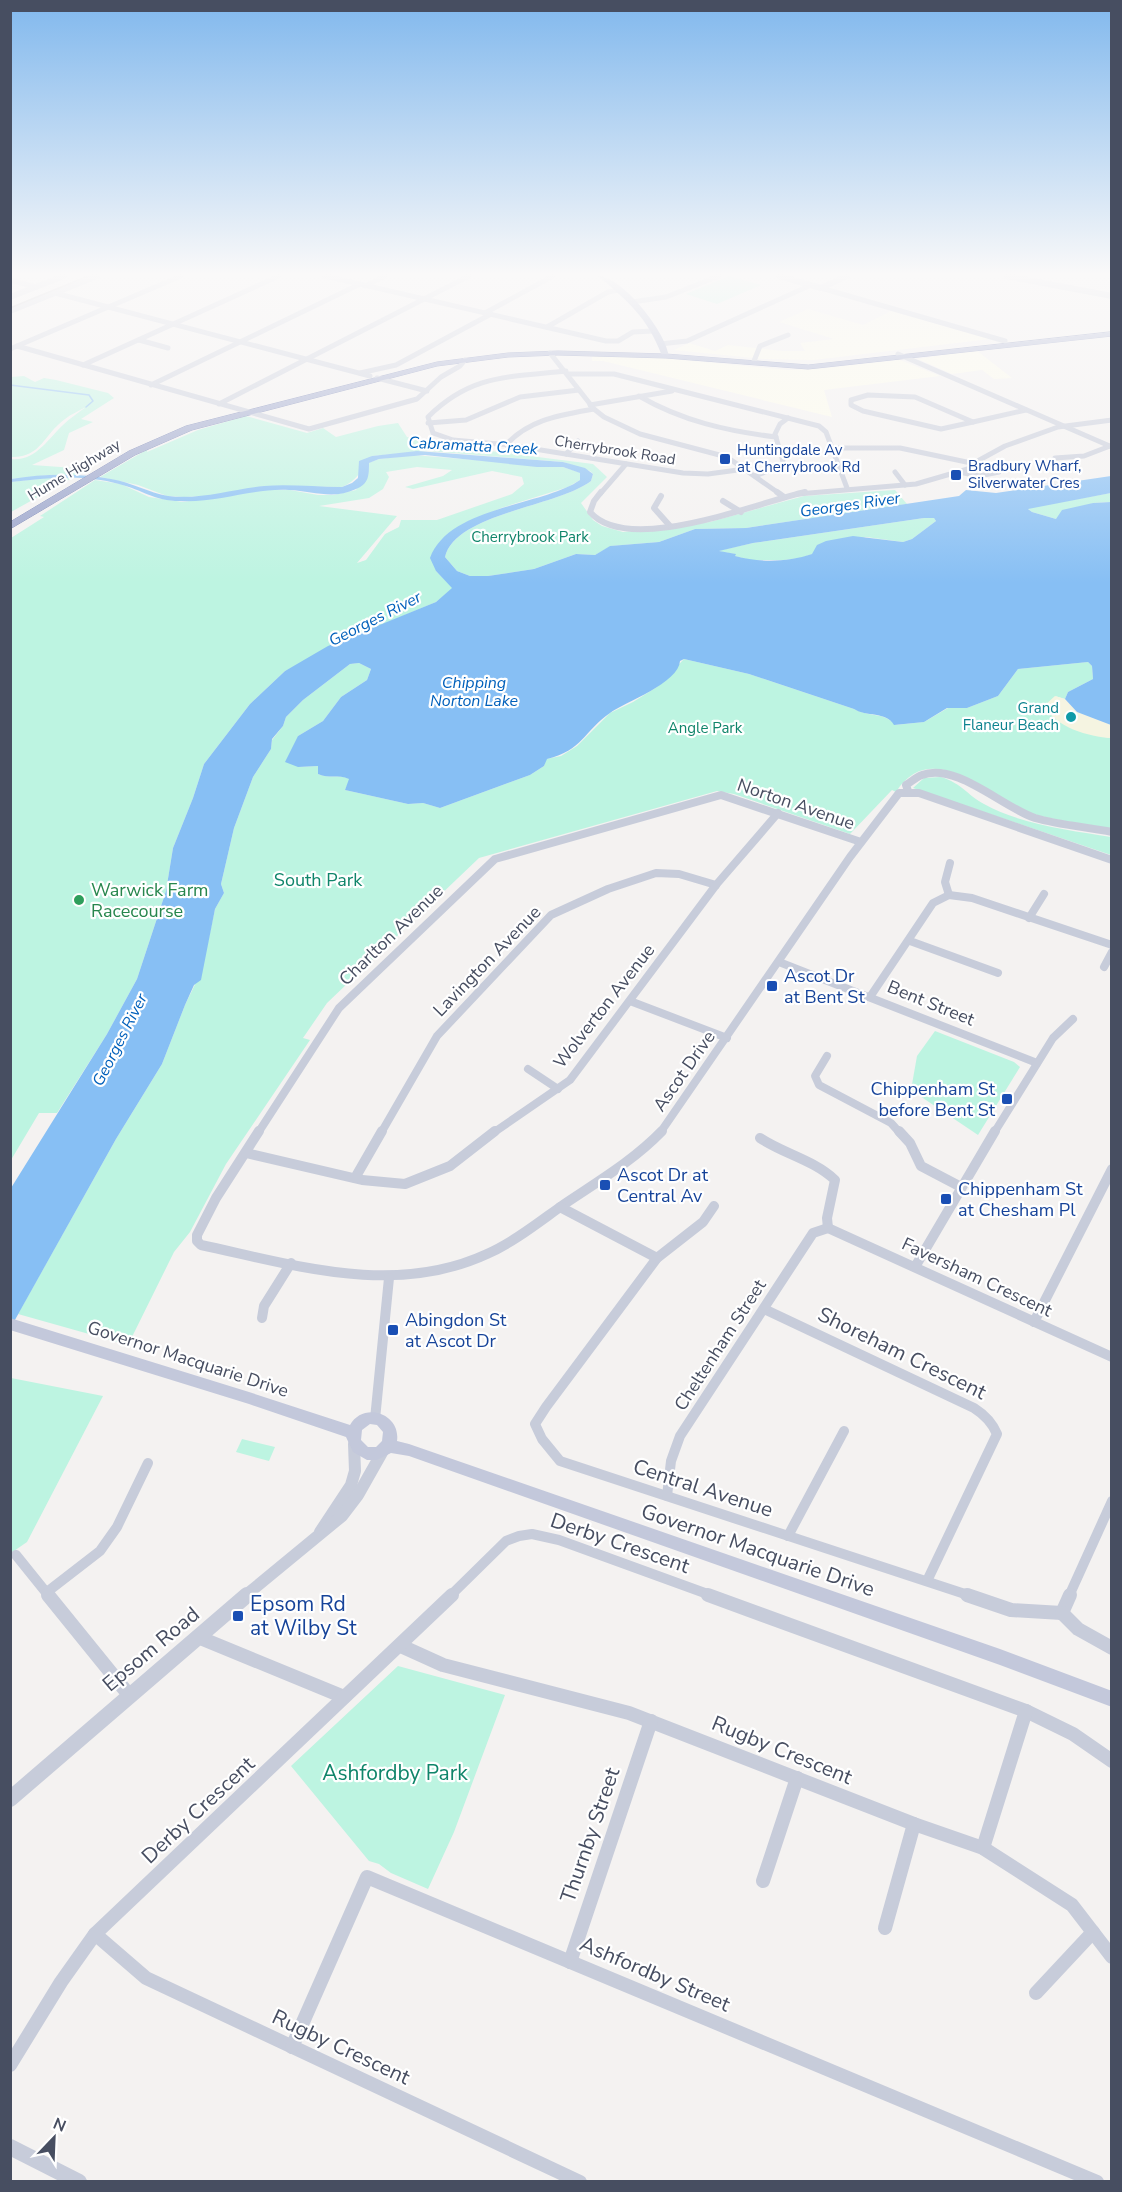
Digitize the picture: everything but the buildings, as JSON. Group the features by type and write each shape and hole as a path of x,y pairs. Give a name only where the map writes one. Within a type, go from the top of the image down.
{"highway":[{"name":"Hume Highway","path":"10,520 163,433 368,378"},
{"name":"Hume Highway","path":"10,526 72,486"}],"main road":[{"name":"Governor Macquarie Drive","path":"10,1324 353,1439"},
{"path":"375,1419 389,1426 392,1436 386,1448 367,1453 357,1448 353,1439 364,1421 375,1419"},
{"name":"Governor Macquarie Drive","path":"386,1448 409,1450 526,1489 709,1556 1000,1656 1112,1699"}],"street":[{"path":"128,378 309,429 413,400 427,391 440,378"},
{"path":"151,385 165,378"},
{"path":"219,404 269,378"},
{"path":"378,378 427,391"},
{"path":"492,378 461,392 434,411 428,417 428,423 466,420 519,396 579,390"},
{"path":"571,378 592,407 613,422 640,434 718,454 745,469 784,497"},
{"path":"631,378 824,429 847,488"},
{"path":"953,378 1111,447"},
{"path":"506,445 513,435 543,420 639,396 677,390"},
{"path":"974,422 923,398 911,395 861,396 852,400 851,405 863,411 931,428 946,428 974,422 1026,410"},
{"path":"639,396 669,413 701,424 776,437"},
{"path":"754,476 778,470 784,465 775,434 780,424 788,418"},
{"path":"626,464 594,501 590,512 596,519 617,528 647,530 741,512 784,497 811,491 905,485 933,480 958,472 1005,446 1064,426 1112,420"},
{"name":"Cherrybrook Road","path":"428,423 433,433 446,438 693,474 745,469"},
{"path":"876,439 876,447"},
{"path":"566,454 578,441"},
{"path":"830,448 876,447 924,452 999,472 979,476 958,472"},
{"path":"1055,458 1084,456 1111,447"},
{"path":"894,472 905,485"},
{"path":"661,496 654,508 670,526"},
{"path":"723,501 741,512"},
{"name":"Ascot Drive","path":"197,1241 201,1245 349,1276 389,1278 432,1272 473,1260 500,1247 560,1207 633,1157 659,1135 861,842 899,793 908,791 906,785 922,775 945,774 964,780 1000,803 1036,818 1112,832"},
{"path":"908,791 930,796 1112,860"},
{"name":"Norton Avenue","path":"721,795 861,842"},
{"name":"Charlton Avenue","path":"197,1241 197,1235 216,1198 339,1008 495,860 721,795"},
{"name":"Wolverton Avenue","path":"246,1153 355,1178 405,1184 450,1167 511,1119 570,1080 716,885 778,813"},
{"path":"949,895 945,882 950,863"},
{"name":"Lavington Avenue","path":"355,1178 437,1036 551,915 567,906 650,874 677,873 716,885"},
{"path":"1029,918 1044,894"},
{"path":"870,997 933,903 949,895 972,897 1112,945"},
{"path":"910,940 998,973"},
{"path":"1104,967 1112,952"},
{"name":"Bent Street","path":"780,962 1038,1063"},
{"path":"630,1001 728,1038"},
{"path":"915,1267 961,1187 1053,1038 1073,1019"},
{"path":"827,1056 815,1076 819,1085 891,1123 910,1143 921,1166 961,1187"},
{"path":"528,1069 558,1089"},
{"path":"760,1138 778,1150 822,1168 835,1180 827,1218 828,1228"},
{"path":"1034,1322 1112,1169"},
{"path":"560,1207 657,1257 703,1222 714,1206"},
{"name":"Faversham Crescent","path":"828,1228 1112,1357"},
{"name":"Cheltenham Street","path":"667,1496 671,1461 680,1436 813,1233 828,1228"},
{"name":"Central Avenue","path":"657,1257 535,1424 538,1436 560,1461 1011,1610 1062,1613"},
{"path":"262,1318 264,1305 291,1263"},
{"path":"375,1419 389,1278"},
{"name":"Shoreham Crescent","path":"764,1309 974,1408 985,1414 995,1428 998,1434 927,1581"},
{"path":"788,1536 844,1431"},
{"name":"Epsom Road","path":"320,1532 351,1485 355,1471 353,1439"},
{"name":"Epsom Road","path":"10,1799 320,1532 334,1525 353,1503 386,1448"},
{"path":"47,1592 100,1551 117,1527 148,1463"},
{"path":"1112,1501 1062,1613 1078,1629 1112,1648"},
{"name":"Derby Crescent","path":"10,2065 72,1963 95,1934 344,1697 401,1646 506,1541 527,1533 559,1540 1026,1711 1073,1734 1112,1761"},
{"path":"16,1555 129,1695"},
{"path":"198,1637 344,1697"},
{"name":"Rugby Crescent","path":"401,1646 443,1665 629,1713 914,1824 983,1848 1072,1905 1112,1957"},
{"path":"983,1848 1026,1711"},
{"name":"Thurnby Street","path":"570,1962 651,1721"},
{"path":"764,1881 798,1778"},
{"path":"885,1928 914,1824"},
{"name":"Ashfordby Street","path":"292,2047 368,1877 1097,2181"},
{"path":"1036,1993 1093,1932"},
{"name":"Rugby Crescent","path":"95,1934 146,1978 580,2181"},
{"path":"10,2147 79,2181"}],"shaded area":[{"path":"674,378 921,378 824,390 832,417"}],"green space":[{"path":"11,378 28,378 35,382 43,378 56,380 108,393 114,398 81,419 93,422 69,433 64,450 32,465 89,469 75,476 50,475 11,479 11,459 20,459 34,453 66,422 86,407 65,419 29,454 11,457"},
{"name":"Cherrybrook Park","path":"246,416 307,433 323,428 336,437 398,423 407,437 460,447 593,464 607,477 581,503 593,520 602,526 623,532 710,522 804,496 895,490 907,504 746,528 695,529 659,542 611,546 595,555 576,554 534,569 488,576 470,576 457,571 445,557 453,542 468,530 487,520 575,490 591,481 593,474 563,462 428,451 372,456 355,478 342,487 266,486 208,496 184,497 167,496 138,485 100,477 148,449 147,452 198,430"},
{"name":"Warwick Farm Racecourse","path":"413,455 563,467 581,473 580,480 568,487 501,508 455,529 436,571 453,588 436,602 355,636 285,671 250,704 204,764 173,848 166,891 137,979 107,1034 57,1113 39,1113 11,1160 11,538 95,480 121,484 149,497 183,502 265,490 290,490 318,495 334,495 356,490 369,469 368,463 379,459","holes":["417,467 452,470 443,476 405,487 413,489 492,471 522,477 524,484 512,494 437,520 401,520 399,527 385,534 366,560 357,563 397,516 319,506 369,498 383,489 389,477 386,472"]},
{"path":"55,477 72,478 11,512 10,482"},
{"path":"1111,493 1111,502 1093,503 1056,519 1032,512 1027,508"},
{"path":"934,518 936,521 912,539 903,542 866,537 800,558 784,560 751,560 717,551 753,543"},
{"name":"South Park","path":"684,659 749,674 859,711 882,716 895,725 924,722 948,708 967,708 998,696 1018,669 1088,662 1092,666 1093,679 1068,692 1065,699 1055,696 1104,737 1111,738 1111,829 1030,813 962,776 944,770 927,769 910,776 896,792 892,790 850,834 734,794 717,791 479,858 327,1003 303,1038 310,1040 226,1164 190,1232 174,1252 128,1345 18,1314 116,1139 162,1064 185,1005 202,970 215,909 224,893 221,884 234,828 253,777 271,749 272,740 283,726 286,717 303,700 350,664 359,663 371,669 367,680 341,697 323,721 298,736 298,767 319,766 318,774 350,779 345,790 408,804 423,803 440,808 530,775 544,766 546,759 561,756 577,746 610,713 657,687"},
{"path":"941,777 955,783 978,801 1014,817 1046,826 1111,837 1111,855 913,788 924,778"},
{"path":"935,1031 1014,1062 1020,1067 978,1135 911,1090 917,1056"},
{"path":"11,1378 103,1396 27,1542 11,1553"},
{"path":"242,1439 275,1447 269,1461 236,1452"},
{"name":"Ashfordby Park","path":"398,1666 505,1695 454,1832 428,1889 369,1861 291,1766"}],"sand":[{"name":"Grand Flaneur Beach","path":"1055,696 1065,699 1077,712 1111,725 1111,738 1083,733 1056,719 1045,705"}],"water":[{"name":"Chipping Norton Lake","path":"417,451 563,462 585,468 593,474 591,481 575,490 487,520 468,530 453,542 445,557 457,571 470,576 488,576 534,569 576,554 595,555 610,546 659,542 695,529 746,528 959,496 966,490 996,493 1111,476 1111,493 1028,509 1056,519 1062,510 1093,503 1111,502 1111,725 1077,712 1065,699 1068,692 1093,679 1092,666 1088,662 1018,669 998,696 967,708 947,708 924,722 894,725 881,716 859,711 749,674 684,659 680,661 671,677 610,713 576,746 547,759 544,766 530,775 440,808 423,803 408,804 345,790 349,779 318,774 318,766 298,767 285,762 298,736 323,721 341,697 367,680 371,669 359,663 350,664 303,700 286,717 283,726 272,739 271,749 253,777 234,828 221,884 224,893 215,909 201,980 194,985 162,1064 116,1139 11,1327 11,1188 107,1034 137,979 166,891 173,848 204,764 250,704 285,671 328,646 436,602 452,588 436,571 430,558 440,541 456,528 498,509 564,489 580,480 580,473 563,467 537,467 425,455 379,459 369,463 364,485 339,494 275,490 194,501 171,501 127,486 92,479 52,478 11,482 11,479 48,475 99,477 118,480 154,493 192,497 264,486 342,487 358,478 359,461 372,456","holes":["934,518 936,521 912,539 903,542 853,536 826,541 817,545 812,554 793,559 754,560 719,551 753,543"]}],"waterway":[{"name":"Cabramatta Creek","path":"10,385 89,395 93,401 86,407"}],"place":[{"name":"Huntingdale Av at Cherrybrook Rd","path":"725,459"},
{"name":"Bradbury Wharf, Silverwater Cres","path":"956,475"},
{"name":"Grand Flaneur Beach","path":"1071,717"},
{"name":"Warwick Farm Racecourse","path":"79,900"},
{"name":"Ascot Dr at Bent St","path":"772,986"},
{"name":"Chippenham St before Bent St","path":"1007,1099"},
{"name":"Ascot Dr at Central Av","path":"605,1185"},
{"name":"Chippenham St at Chesham Pl","path":"946,1199"},
{"name":"Abingdon St at Ascot Dr","path":"393,1330"},
{"name":"Epsom Rd at Wilby St","path":"238,1616"}],"water label":[{"name":"Georges River","path":"850,505"},
{"name":"Georges River","path":"375,619"},
{"name":"Georges River","path":"120,1040"}],"park label":[{"name":"Angle Park","path":"705,728"}]}
